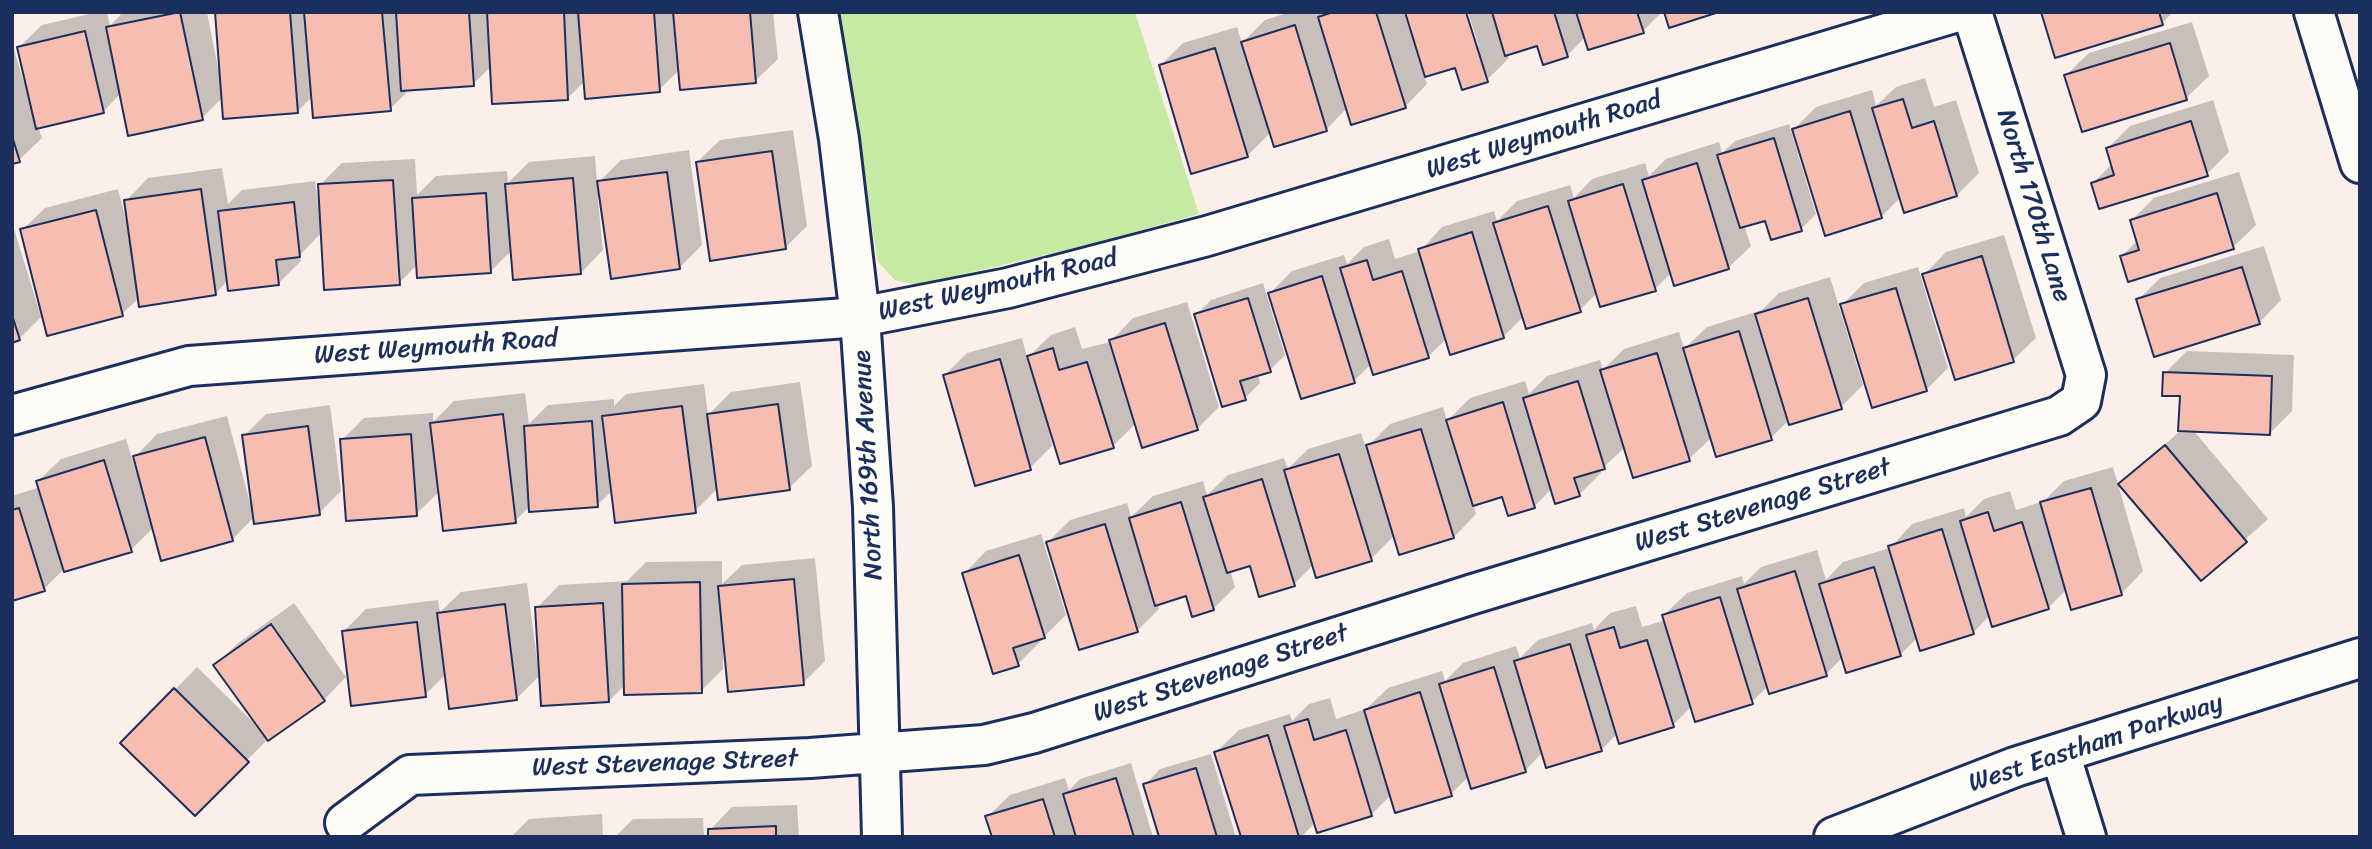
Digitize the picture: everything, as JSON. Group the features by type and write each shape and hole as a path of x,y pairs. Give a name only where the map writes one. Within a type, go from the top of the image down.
{"street":[{"name":"North 169th Avenue","path":"818,12 839,139 860,317 873,507 882,837"},
{"name":"West Weymouth Road","path":"12,415 189,366 860,317 1008,288 1207,236 1957,12"},
{"name":"North 170th Lane","path":"1972,12 2086,375 2081,401"},
{"path":"2314,12 2360,163"},
{"name":"West Stevenage Street","path":"345,823 410,775 881,753 984,745 1034,733 1474,594 2059,416 2081,401"},
{"name":"West Eastham Parkway","path":"1834,837 2015,767 2360,659"},
{"path":"2060,753 2086,837"}],"green space":[{"path":"837,12 1135,12 1199,214 1084,246 916,285 895,280 878,262"}],"building":[{"path":"180,12 203,120 128,136 106,27"},
{"path":"215,12 290,12 298,113 223,119"},
{"path":"304,12 382,12 391,111 313,118"},
{"path":"396,12 469,12 474,86 401,91"},
{"path":"487,12 564,12 568,100 492,104"},
{"path":"578,12 654,12 660,92 585,99"},
{"path":"673,12 750,12 756,83 680,90"},
{"path":"1333,12 1376,12 1406,108 1351,125 1318,17"},
{"path":"1405,12 1466,12 1488,82 1462,90 1455,68 1425,77"},
{"path":"1492,12 1554,12 1568,57 1543,65 1537,46 1505,56"},
{"path":"1576,12 1637,12 1644,33 1588,50"},
{"path":"1664,12 1719,12 1669,28"},
{"path":"2041,12 2159,12 2163,25 2055,58"},
{"path":"1295,25 1327,131 1274,147 1241,42"},
{"path":"85,31 104,113 36,129 17,47"},
{"path":"2170,43 2187,100 2082,132 2064,75"},
{"path":"1215,48 1248,157 1191,174 1159,65"},
{"path":"1903,99 1912,128 1934,121 1957,196 1904,213 1872,108"},
{"path":"1850,111 1882,218 1825,236 1792,129"},
{"path":"2191,121 2208,176 2099,209 2091,183 2114,175 2106,148"},
{"path":"12,136 20,162 12,164"},
{"path":"1774,138 1802,231 1771,240 1765,221 1740,228 1717,155"},
{"path":"772,151 786,249 710,261 696,162"},
{"path":"1697,163 1729,269 1674,286 1642,180"},
{"path":"667,172 680,269 611,279 597,181"},
{"path":"573,178 581,274 513,280 505,184"},
{"path":"393,180 400,285 324,290 318,184"},
{"path":"1623,184 1656,291 1600,307 1568,201"},
{"path":"201,189 216,295 139,307 124,200"},
{"path":"486,193 491,273 417,278 412,198"},
{"path":"2217,193 2234,249 2128,282 2120,256 2139,250 2130,220"},
{"path":"294,202 300,257 276,260 279,285 228,291 218,211"},
{"path":"1548,206 1581,312 1526,329 1493,223"},
{"path":"96,210 123,316 47,336 20,229"},
{"path":"1472,232 1504,338 1450,355 1418,249"},
{"path":"1982,256 2014,362 1955,380 1922,274"},
{"path":"1367,260 1373,280 1402,271 1429,358 1373,375 1340,268"},
{"path":"2242,267 2260,324 2154,357 2136,299"},
{"path":"1322,276 1355,383 1301,399 1268,293"},
{"path":"1896,288 1927,391 1872,408 1840,304"},
{"path":"1248,298 1271,372 1240,381 1246,400 1222,407 1194,314"},
{"path":"1808,298 1842,409 1789,425 1755,314"},
{"path":"12,315 20,340 12,343"},
{"path":"1165,323 1198,430 1142,448 1109,340"},
{"path":"1739,331 1772,440 1716,457 1683,348"},
{"path":"1053,348 1059,370 1087,362 1114,448 1060,464 1027,356"},
{"path":"1657,353 1690,461 1633,478 1600,370"},
{"path":"1000,359 1031,470 975,486 943,375"},
{"path":"2163,372 2272,376 2270,435 2178,431 2180,396 2162,396"},
{"path":"1578,381 1605,469 1574,478 1580,496 1555,504 1523,398"},
{"path":"1503,402 1535,508 1508,516 1502,497 1473,506 1446,420"},
{"path":"778,404 790,490 718,500 707,414"},
{"path":"682,406 696,513 615,523 602,416"},
{"path":"503,414 516,523 443,531 430,423"},
{"path":"592,421 598,507 529,512 524,426"},
{"path":"308,426 320,515 254,524 242,435"},
{"path":"1421,429 1454,538 1399,555 1366,445"},
{"path":"411,434 417,516 346,521 340,439"},
{"path":"205,437 233,541 161,561 133,456"},
{"path":"2165,445 2247,542 2201,581 2118,484"},
{"path":"1339,454 1372,561 1316,578 1284,470"},
{"path":"104,460 132,552 64,572 36,481"},
{"path":"1262,479 1295,586 1259,597 1250,566 1227,573 1203,497"},
{"path":"2091,488 2122,595 2071,610 2040,502"},
{"path":"1181,502 1214,610 1192,617 1186,596 1155,606 1129,518"},
{"path":"19,508 45,591 12,601 12,510"},
{"path":"1988,512 1994,531 2022,522 2049,609 1992,627 1960,521"},
{"path":"1105,524 1138,632 1079,650 1046,542"},
{"path":"1942,529 1974,634 1920,651 1888,546"},
{"path":"1019,555 1045,638 1013,648 1019,666 993,674 962,573"},
{"path":"1874,567 1901,656 1846,673 1819,584"},
{"path":"1795,571 1827,676 1769,694 1737,589"},
{"path":"794,579 804,685 728,692 718,586"},
{"path":"700,582 702,693 624,695 622,584"},
{"path":"1720,597 1753,704 1695,722 1662,615"},
{"path":"603,603 609,702 541,706 535,607"},
{"path":"505,604 517,700 449,709 437,613"},
{"path":"417,622 426,697 351,706 342,631"},
{"path":"271,624 325,701 268,741 213,665"},
{"path":"1614,627 1620,648 1647,640 1674,727 1619,744 1586,635"},
{"path":"1570,644 1602,751 1546,768 1514,661"},
{"path":"1494,667 1526,772 1471,789 1439,684"},
{"path":"174,688 249,762 195,816 120,743"},
{"path":"1420,692 1452,796 1395,813 1364,710"},
{"path":"1308,719 1314,740 1346,730 1372,816 1317,833 1284,726"},
{"path":"1268,735 1299,837 1241,837 1214,752"},
{"path":"1196,768 1217,837 1159,837 1143,784"},
{"path":"1116,778 1134,837 1076,837 1063,794"},
{"path":"1043,799 1055,837 992,837 985,816"},
{"path":"776,826 776,837 708,837 708,829"}]}
